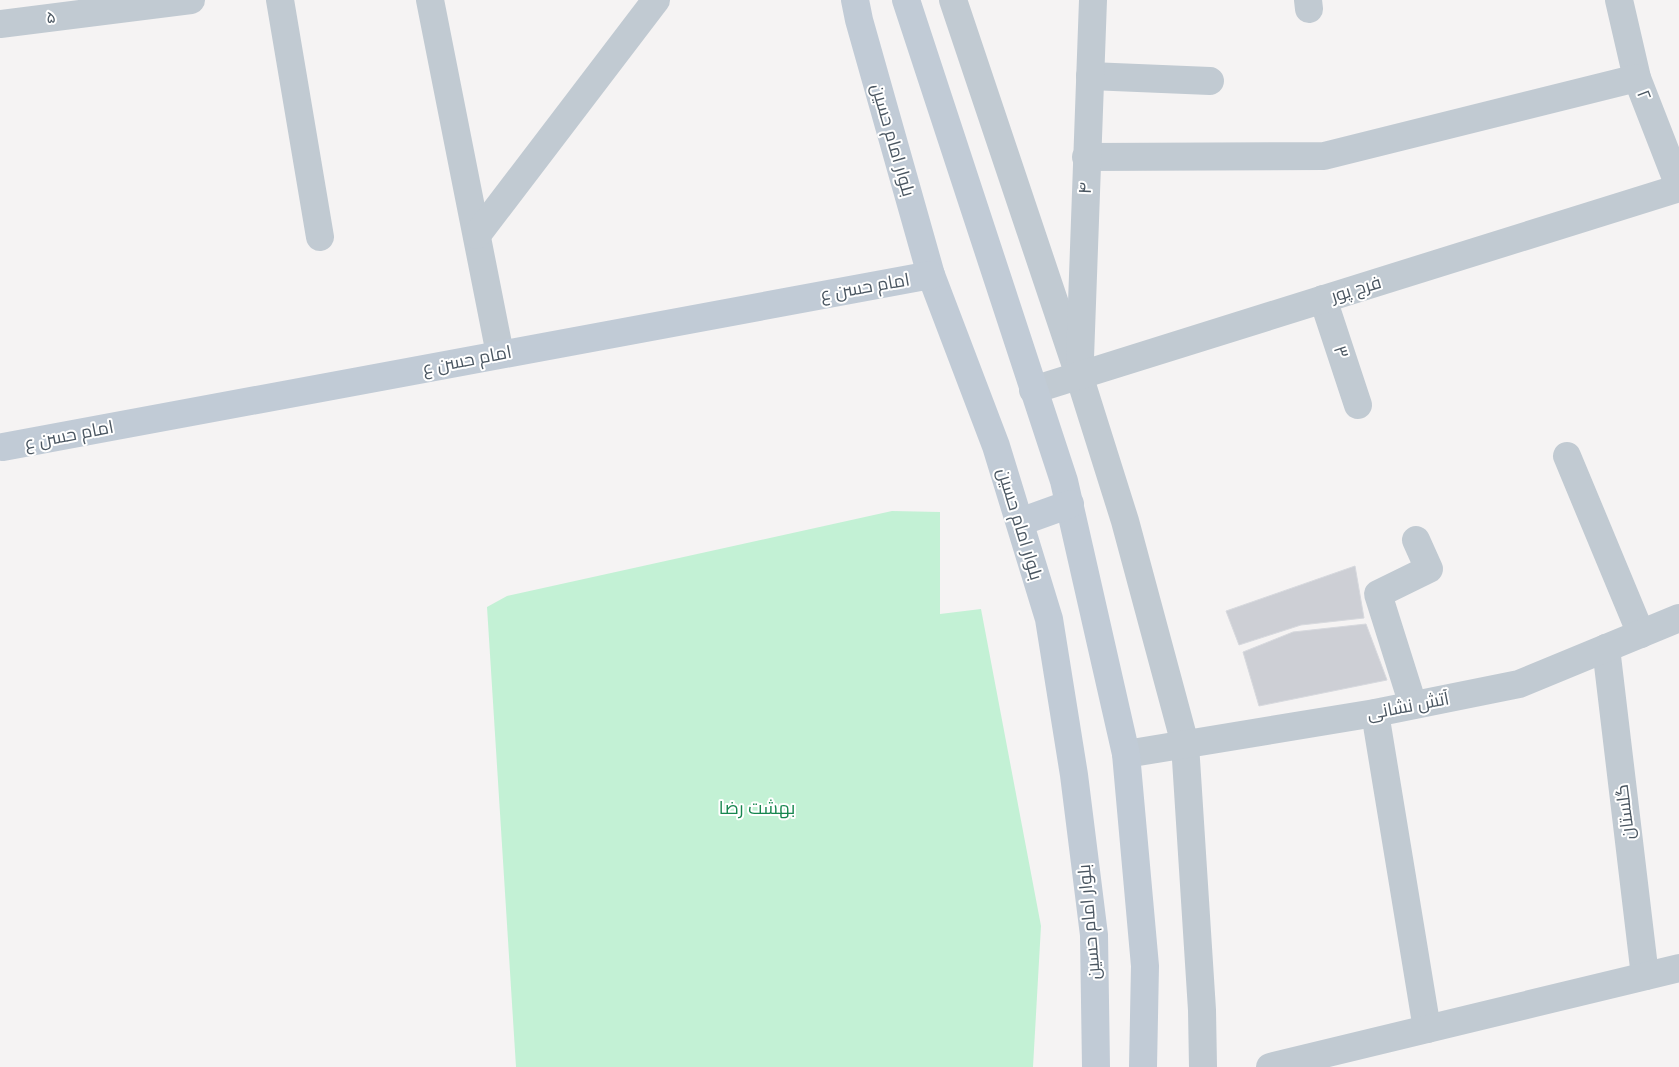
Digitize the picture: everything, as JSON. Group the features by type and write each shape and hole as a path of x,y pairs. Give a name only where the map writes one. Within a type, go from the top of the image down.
{"street":[{"name":"۵","path":"0,24 191,0"},
{"path":"280,0 320,237"},
{"path":"430,0 500,354"},
{"path":"477,235 656,0"},
{"name":"بلوار امام حسین","path":"855,0 931,275 996,446 1049,619 1074,774 1094,935 1096,1067"},
{"path":"906,0 1064,481 1126,754 1145,966 1143,1067"},
{"path":"953,0 1079,375 1125,521 1185,744 1202,1010 1203,1067"},
{"name":"۴","path":"1079,375 1093,0"},
{"name":"۲","path":"1619,0 1637,78 1679,187"},
{"path":"1090,76 1210,82"},
{"path":"1086,156 1324,156 1637,78"},
{"name":"فرج پور","path":"1033,390 1679,187"},
{"name":"امام حسن ع","path":"1,444 931,275"},
{"name":"۳","path":"1323,299 1358,405"},
{"path":"1567,456 1641,634"},
{"path":"1020,522 1070,504"},
{"path":"1413,705 1378,594 1429,569 1416,540"},
{"name":"آتش نشانی","path":"1126,754 1375,713 1519,684 1679,618"},
{"name":"گلستان","path":"1606,648 1645,976"},
{"path":"1375,713 1427,1029"},
{"path":"1270,1067 1679,968"}],"green space":[{"name":"بهشت رضا","path":"892,511 940,512 940,614 981,609 1041,926 1033,1067 516,1067 487,607 507,596"}],"building":[{"path":"1355,566 1364,618 1301,625 1239,645 1226,611"},
{"path":"1366,624 1387,680 1259,706 1243,652 1293,632"}]}
